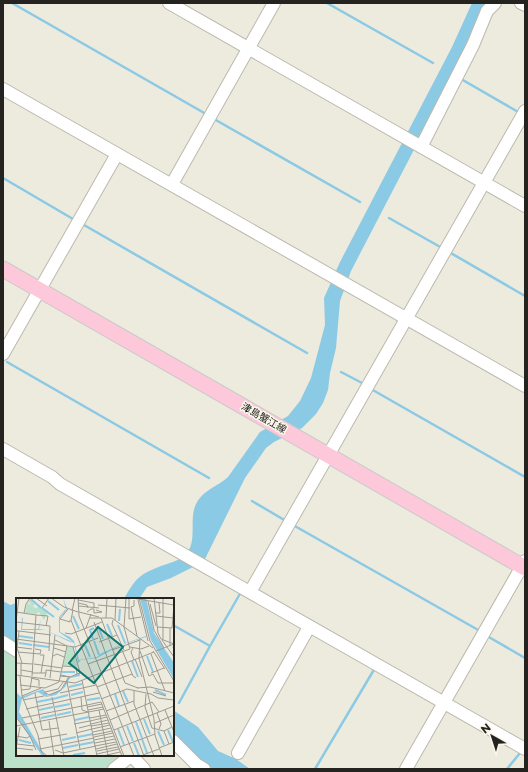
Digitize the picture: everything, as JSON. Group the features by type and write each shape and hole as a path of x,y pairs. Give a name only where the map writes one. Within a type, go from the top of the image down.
{"main road":[{"name":"津島蟹江線","path":"3,269 524,565"}],"street":[{"path":"169,3 525,206"},
{"path":"172,184 274,3"},
{"path":"420,146 473,45 487,10 495,3"},
{"path":"521,3 525,5"},
{"path":"3,89 525,386"},
{"path":"250,592 525,111"},
{"path":"3,354 117,154"},
{"path":"3,449 52,477 60,484 525,749"},
{"path":"406,769 524,565"},
{"path":"238,753 309,627"},
{"path":"3,642 16,650"},
{"path":"174,742 196,764 204,769"},
{"path":"114,769 132,756 144,769"}],"green space":[{"path":"3,646 16,654 16,756 126,756 108,769 3,769"}],"water":[{"path":"472,3 488,3 471,40 351,271 340,301 336,348 330,373 328,390 323,403 316,414 302,428 274,442 266,448 245,478 205,559 195,566 171,578 147,587 140,598 125,598 141,576 184,556 191,545 194,510 199,499 202,495 228,477 260,432 288,416 300,401 311,378 325,325 324,298 340,262 452,47"},
{"path":"3,601 10,605 16,603 16,644 3,636"},
{"path":"174,711 198,727 218,751 236,759 250,769 213,769 196,758 174,736"}],"waterway":[{"path":"12,3 206,114"},
{"path":"327,3 433,63"},
{"path":"461,79 520,113"},
{"path":"214,119 360,202"},
{"path":"3,178 73,219"},
{"path":"389,218 442,248"},
{"path":"84,225 307,353"},
{"path":"449,252 525,296"},
{"path":"7,362 209,478"},
{"path":"341,372 364,384"},
{"path":"371,389 525,477"},
{"path":"252,501 286,521"},
{"path":"293,525 480,631"},
{"path":"179,703 241,592"},
{"path":"174,626 210,646"},
{"path":"487,636 525,658"},
{"path":"315,769 375,668"},
{"path":"507,769 520,753"}]}
